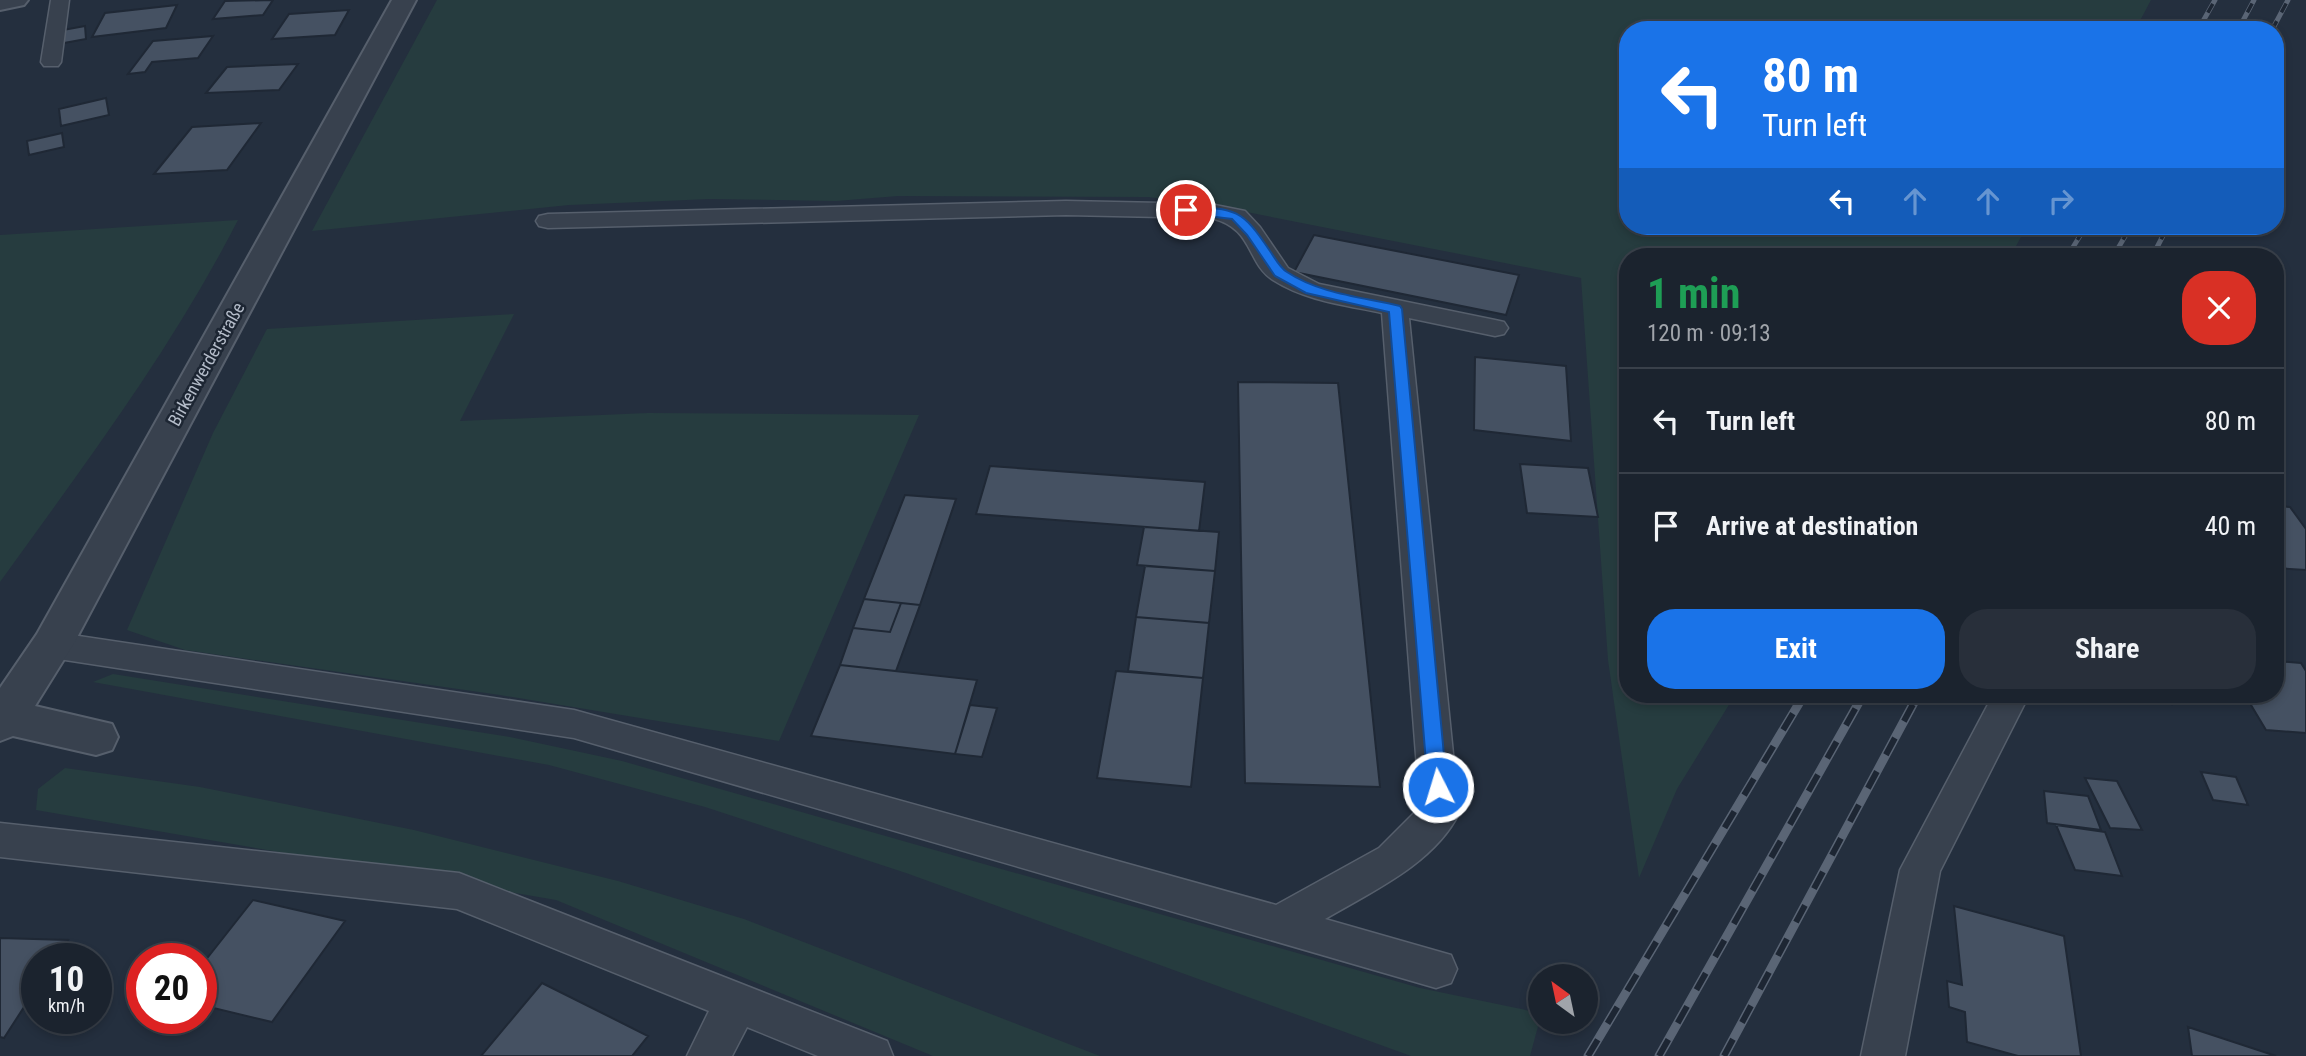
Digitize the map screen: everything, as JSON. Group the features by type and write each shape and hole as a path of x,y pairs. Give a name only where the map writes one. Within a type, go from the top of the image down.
{"street":[{"path":"0,3 16,0"},
{"name":"Birkenwerderstraße","path":"1,719 52,645 404,0"},
{"path":"1,719 96,737"}],"lane":[{"path":"51,62 60,0"},
{"path":"548,221 1066,208 1210,211 1236,216 1251,232 1279,273 1311,290 1495,328"},
{"path":"1279,924 1393,860 1440,813 1395,309"},
{"path":"52,645 574,724 1436,969"},
{"path":"1883,1056 1920,870 2007,703"},
{"path":"0,840 459,891 871,1056"},
{"path":"709,1056 737,1002"}],"green space":[{"path":"437,0 2151,0 2140,21 1619,21 1619,235 2022,235 2015,248 1619,248 1619,703 1730,703 1677,789 1639,878 1608,660 1581,278 1216,206 1148,197 898,196 836,201 710,199 569,205 312,231"},
{"path":"238,220 156,360 0,582 0,235"},
{"path":"514,314 460,421 648,413 919,415 779,741 500,695 185,650 127,630 213,433 267,329"},
{"path":"113,674 510,737 622,761 1420,988 1528,1010 1528,1034 1536,1034 1530,1056 1411,1056 906,873 705,807 549,765 93,682"},
{"path":"65,768 200,787 414,830 618,881 744,919 1100,1056 933,1056 556,900 36,810 38,789"}],"building":[{"path":"273,0 263,15 213,19 225,1"},
{"path":"177,5 166,28 92,37 105,13"},
{"path":"349,10 335,35 272,39 289,14"},
{"path":"85,26 86,39 64,43 63,30"},
{"path":"213,36 198,58 152,62 145,72 128,74 153,41"},
{"path":"298,64 279,90 206,93 227,67"},
{"path":"106,98 109,115 61,126 59,109"},
{"path":"261,123 227,170 154,174 192,127"},
{"path":"62,133 64,147 29,155 27,141"},
{"path":"1314,235 1519,275 1506,315 1294,272"},
{"path":"1475,357 1566,366 1571,441 1474,430"},
{"path":"1238,382 1338,383 1380,787 1245,783"},
{"path":"1520,464 1588,468 1598,517 1527,513"},
{"path":"990,466 1205,482 1199,531 976,514"},
{"path":"905,495 956,499 920,605 864,599"},
{"path":"2284,507 2290,507 2306,529 2306,570 2284,569"},
{"path":"1144,527 1219,532 1215,571 1137,565"},
{"path":"1145,566 1215,571 1209,623 1136,617"},
{"path":"864,599 901,603 890,632 853,628"},
{"path":"901,603 920,605 896,671 840,665 853,628 890,632"},
{"path":"1136,617 1209,623 1203,678 1128,671"},
{"path":"2284,662 2301,663 2306,671 2306,733 2266,730 2250,703 2284,703"},
{"path":"840,665 977,680 955,754 811,736"},
{"path":"1116,671 1203,678 1191,787 1097,778"},
{"path":"970,705 997,708 982,757 955,754"},
{"path":"2201,772 2236,777 2248,805 2213,800"},
{"path":"2085,778 2117,781 2142,830 2110,828"},
{"path":"2044,791 2088,796 2101,830 2047,823"},
{"path":"2056,825 2105,832 2122,876 2075,870"},
{"path":"253,900 345,921 272,1022 217,1009 217,946"},
{"path":"1954,906 2064,936 2081,1056 2018,1056 1967,1042 1965,1012 1949,1007 1947,981 1962,985"},
{"path":"0,938 68,940 66,943 21,943 21,1012 4,1038 0,1037"},
{"path":"542,983 648,1036 632,1056 481,1056"},
{"path":"2188,1027 2276,1056 2192,1056"}],"railway":[{"path":"2203,21 2215,0"},
{"path":"2243,21 2254,0"},
{"path":"2277,21 2288,0"},
{"path":"2073,248 2080,235"},
{"path":"2118,248 2126,235"},
{"path":"2157,248 2163,235"},
{"path":"1588,1056 1799,703"},
{"path":"1659,1056 1858,703"},
{"path":"1724,1056 1914,703"}],"route":[{"path":"1186,210 1236,216 1251,232 1279,273 1311,290 1395,309 1438,787"}]}
